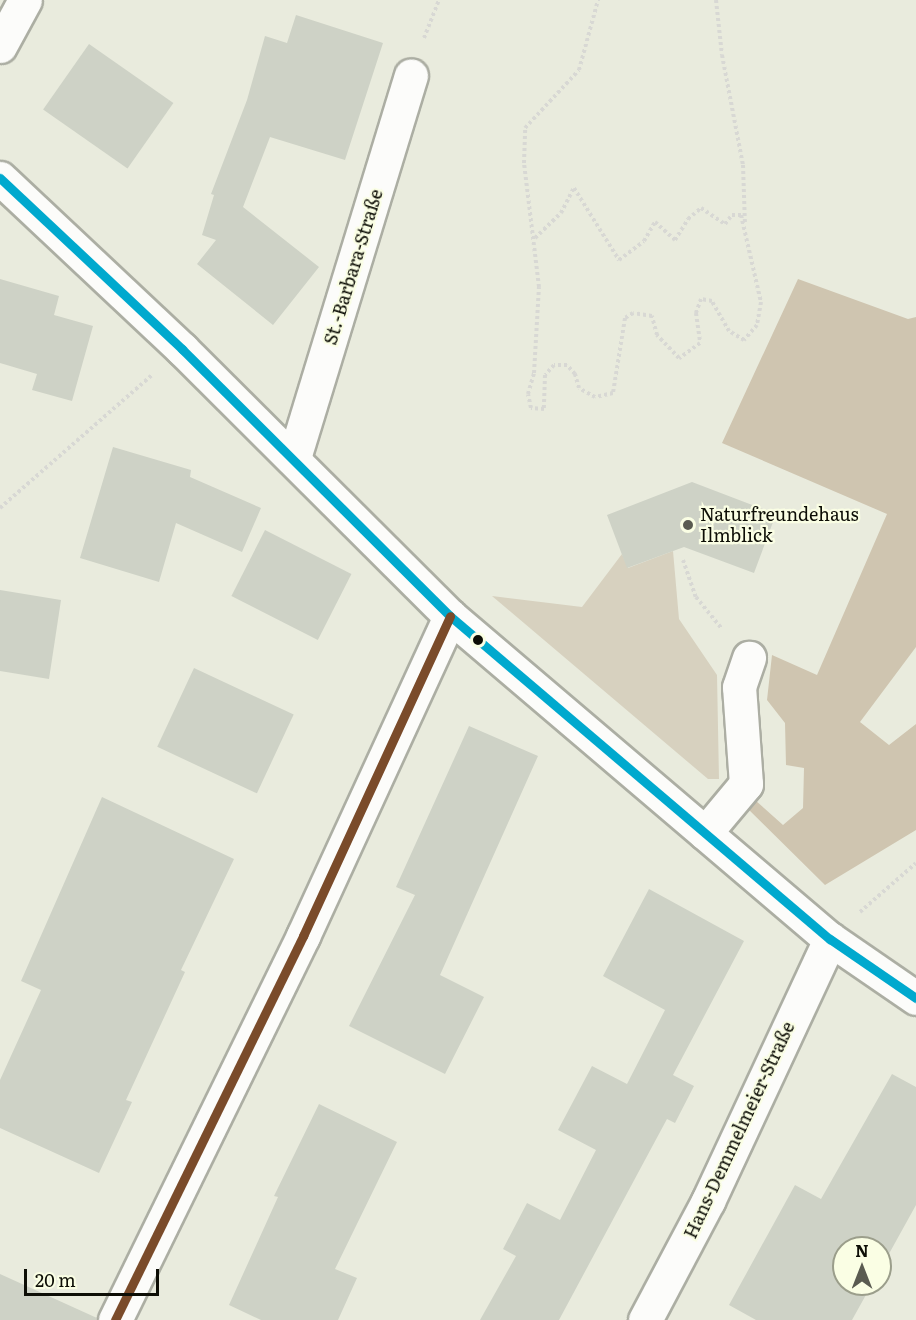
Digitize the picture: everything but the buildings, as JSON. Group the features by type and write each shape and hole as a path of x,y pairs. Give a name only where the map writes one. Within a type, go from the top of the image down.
{"street":[{"path":"0,46 25,0"},
{"name":"St.-Barbara-Straße","path":"294,458 411,76"},
{"path":"0,178 182,348 450,616 830,939 916,998"},
{"path":"115,1320 303,936 450,616"},
{"path":"705,832 746,784 738,687 749,658"},
{"name":"Hans-Demmelmeier-Straße","path":"645,1320 708,1201 830,939"}],"path":[{"path":"535,238 561,213 574,188 619,260 644,241 655,222 675,240 688,219 701,208 725,224 732,215 741,215 761,302 757,325 744,340 729,331 712,302 701,299 696,313 700,343 680,358 657,335 652,316 633,313 625,318 613,393 595,397 579,388 575,374 567,365 554,365 545,375 544,409 531,408 528,394 539,316 535,238 524,163 525,128 579,70 598,0"},
{"path":"717,0 722,55 744,165 747,207 744,228"},
{"path":"0,508 182,348"},
{"path":"683,560 696,597 749,658"},
{"path":"878,896 916,863"}],"shaded area":[{"path":"798,279 908,319 916,317 916,647 860,722 889,745 916,724 916,830 825,885 745,806 755,800 783,825 803,808 804,768 786,765 785,723 767,700 772,655 817,675 887,514 722,443"},
{"path":"673,551 679,619 717,675 719,779 708,779 492,596 582,607 622,554 628,568"}],"transit line":[{"path":"0,178 182,349 450,616 830,939 916,998"},
{"path":"115,1320 303,936 450,616"}],"place":[{"name":"Naturfreundehaus Ilmblick","path":"688,525"}]}
